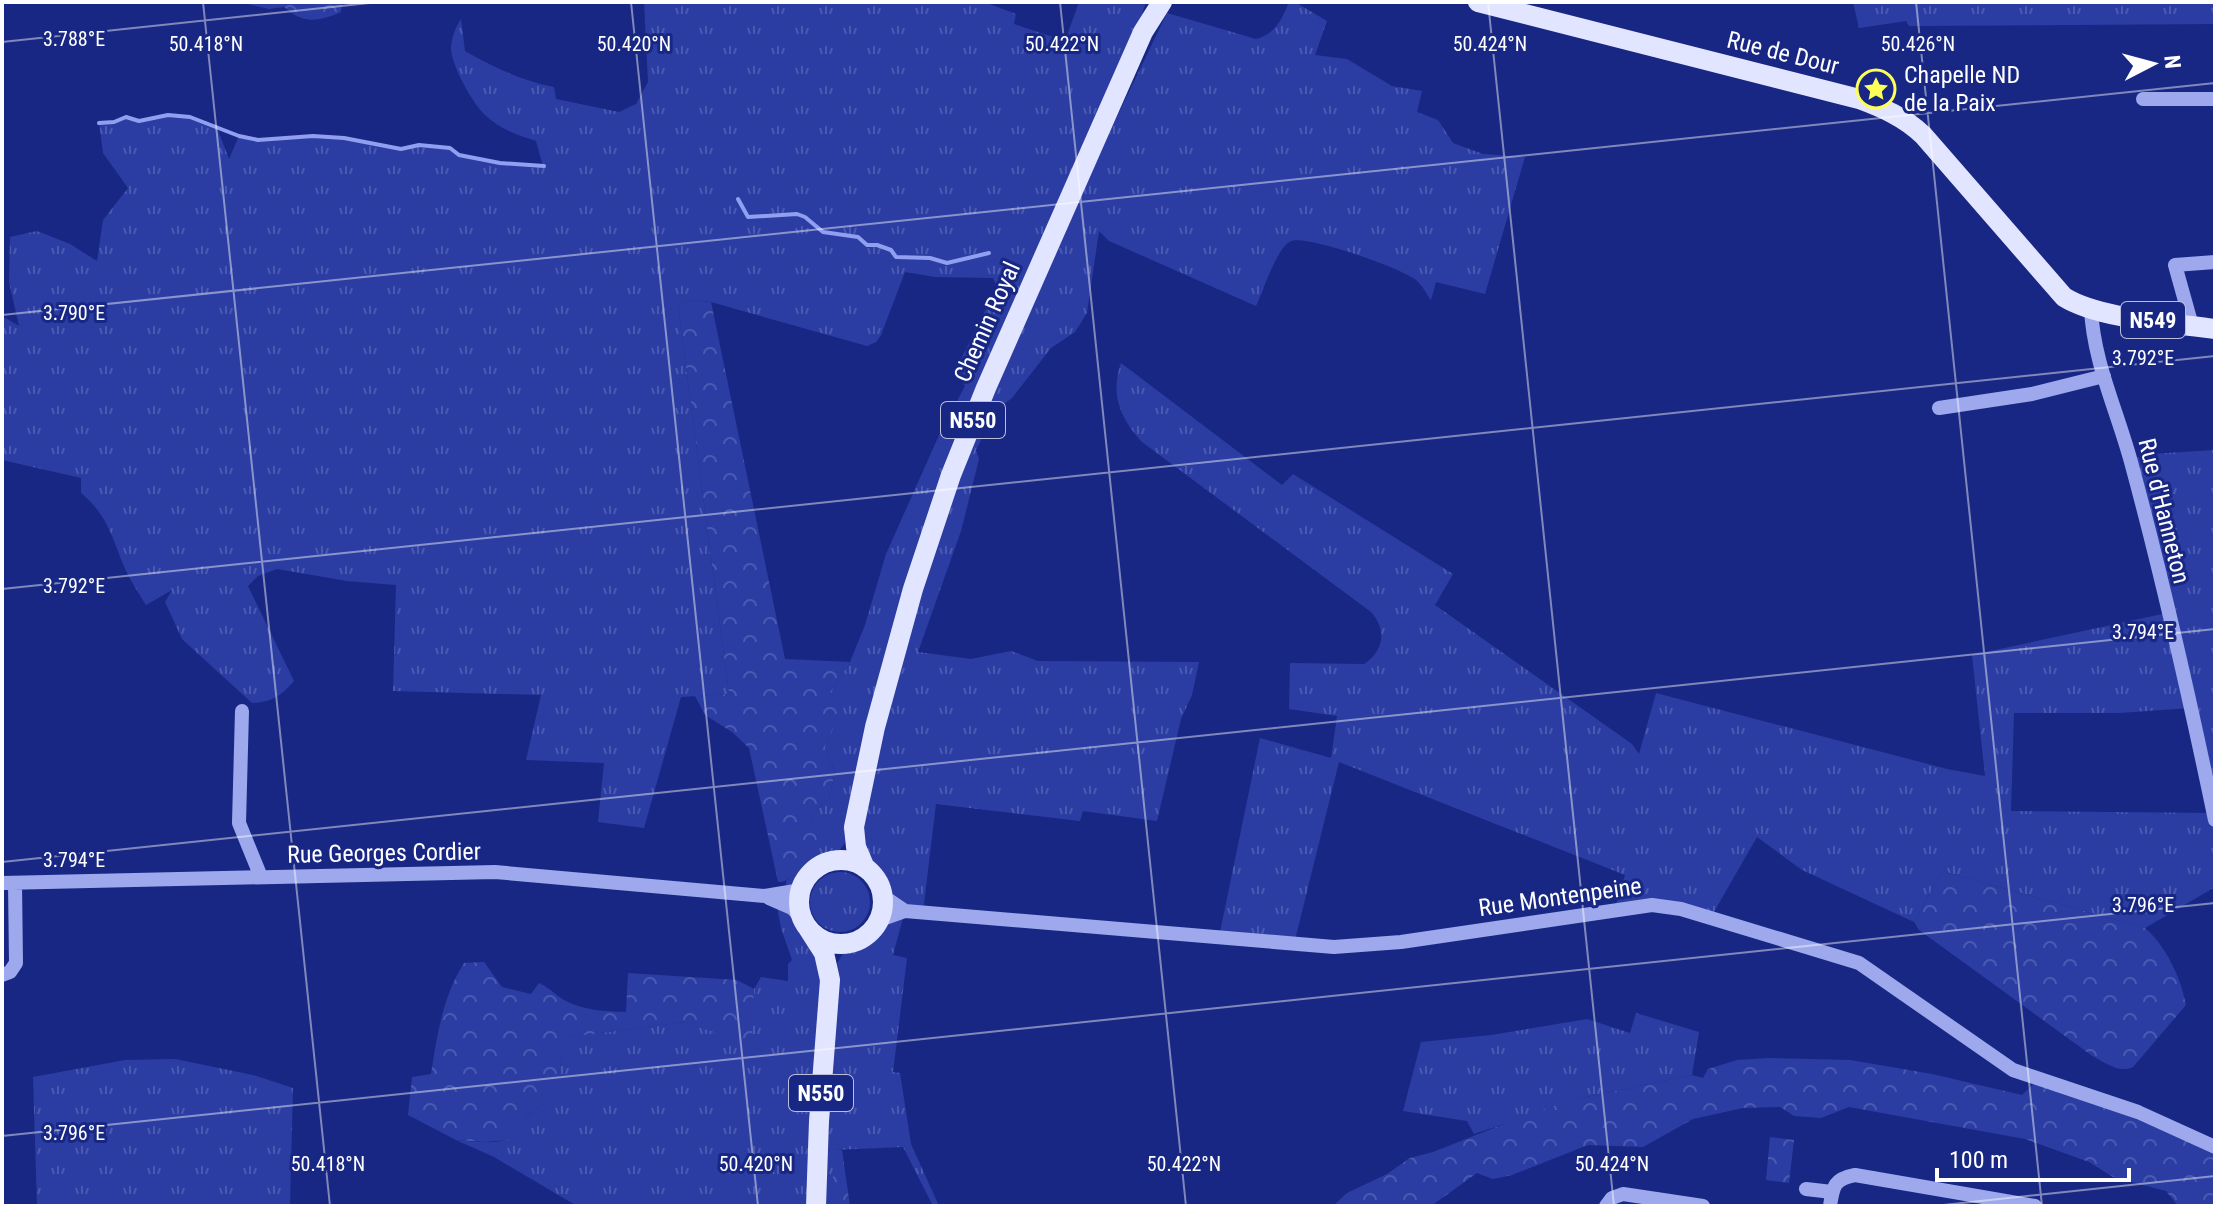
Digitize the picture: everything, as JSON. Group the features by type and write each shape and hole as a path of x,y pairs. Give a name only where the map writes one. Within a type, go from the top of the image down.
{"main road":[{"name":"Chemin Royal","path":"1143,32 1150,2"},
{"name":"Chemin Royal","path":"865,868 856,847 854,827 893,654 951,475 986,388 1143,32 1162,2"},
{"name":"Rue de Dour","path":"1478,2 1859,99 1891,112 1923,135 2064,297 2091,308"},
{"name":"N549","path":"2091,308 2215,329"},
{"name":"Chemin Royal","path":"831,861 854,827"},
{"path":"831,861 855,862 865,868 880,885 883,896 880,920 872,931 849,944 826,942 805,924 800,910 801,890 812,872 831,861"},
{"name":"N550","path":"805,924 824,953 830,980 816,1206"},
{"name":"N550","path":"830,980 849,944"}],"street":[{"path":"2143,99 2215,99"},
{"path":"2192,326 2175,265 2215,262"},
{"name":"Rue d'Hanneton","path":"2091,308 2092,330 2134,474 2215,820"},
{"path":"1939,408 2032,394 2104,376"},
{"path":"242,711 239,823 261,877"},
{"name":"Rue Georges Cordier","path":"8,883 495,872 765,896 801,890"},
{"path":"2,975 10,972 16,963 8,883"},
{"name":"Rue Georges Cordier","path":"765,896 792,908 805,924"},
{"name":"Rue Montenpeine","path":"883,896 905,911"},
{"name":"Rue Montenpeine","path":"880,920 905,911 1334,947 1401,942 1652,905 1681,909 1859,963 2003,1065 2030,1077 2138,1112 2215,1147"},
{"path":"1806,1189 1831,1199 1842,1177 1855,1175 2035,1206"},
{"path":"1606,1206 1612,1198 1623,1194 1703,1206"}],"green space":[{"path":"239,2 342,2 341,12 311,20 284,7 269,9"},
{"path":"644,2 984,2 1016,14 1014,24 1065,41 1079,2 1146,2 1085,183 1167,13 1256,39 1273,30 1289,2 1295,2 1327,21 1315,55 1347,59 1392,86 1422,91 1417,112 1438,120 1453,143 1483,154 1525,157 1485,294 1436,282 1431,300 1416,280 1393,268 1301,240 1291,241 1281,252 1256,306 1109,241 1099,231 1087,313 1075,332 1051,348 1012,398 996,410 976,450 979,459 961,531 918,652 971,659 1011,651 1038,661 1199,662 1192,695 1181,719 1157,821 1083,811 1080,821 936,804 923,912 905,911 893,955 907,958 893,1072 900,1073 911,1144 939,1206 933,1206 903,1147 833,1150 833,1193 827,1206 577,1206 494,1157 456,1140 498,1142 514,1134 526,1116 548,1099 554,1090 568,1037 685,1022 751,1039 754,989 761,977 788,981 788,964 792,960 776,901 836,965 849,944 872,931 879,920 883,908 880,885 865,868 853,829 837,854 812,874 801,890 786,894 786,881 805,867 814,854 811,815 829,799 835,771 825,747 841,705 830,692 850,662 865,625 886,554 940,433 965,386 959,378 958,365 997,287 993,278 935,277 905,272 881,335 876,342 867,346 711,302 694,300 678,306 729,694 681,697 644,828 598,822 604,763 526,760 541,695 393,691 396,585 347,581 277,569 258,576 248,586 294,681 276,697 252,703 182,639 165,602 172,590 146,605 126,571 104,519 81,493 81,478 2,460 2,316 19,326 9,282 10,237 37,231 70,244 97,261 103,220 128,188 103,153 99,123 126,117 139,120 172,116 195,120 217,128 229,159 239,136 258,140 313,136 344,138 401,149 419,145 449,148 459,155 500,163 543,166 536,141 497,124 480,110 469,93 451,48 459,22 461,19 465,51 486,63 554,87 556,99 619,112 636,104 648,82"},
{"path":"1853,2 2215,2 2215,24 1909,26 1906,21 1859,28"},
{"path":"694,300 711,302 785,659 850,662 830,692 842,705 825,747 835,771 829,799 811,815 817,847 804,869 781,882 778,882 749,748 732,732 705,715 695,696 729,694 678,306"},
{"path":"1121,363 1282,485 1293,474 1453,574 1435,605 1632,744 1639,754 1656,693 1947,769 1985,776 1972,655 2167,613 2130,459 2151,454 2215,450 2215,887 2145,928 1942,871 1914,922 1802,870 1757,837 1711,917 1681,909 1614,910 1625,875 1339,762 1294,944 1219,937 1260,738 1331,758 1337,716 1289,709 1290,663 1364,664 1376,653 1381,632 1371,612 1142,442 1119,406 1118,375","holes":["2190,708 2213,813 2011,811 2014,713 2119,713"]},
{"path":"1942,871 2145,928 2172,963 2186,1005 2133,1067 2122,1069 2106,1064 1919,930 1914,922"},
{"path":"840,872 851,874 861,881 868,891 868,913 861,923 851,930 840,932 829,930 819,923 812,913 810,902 812,891 819,881 829,874"},
{"path":"484,962 502,987 531,994 539,983 573,1004 610,1011 626,1012 628,973 737,980 754,989 752,1039 726,1037 685,1022 569,1037 555,1090 540,1107 526,1116 520,1132 508,1140 456,1140 408,1115 412,1077 431,1074 446,1002 464,963"},
{"path":"1636,1013 1699,1032 1692,1075 1581,1098 1474,1134 1467,1121 1403,1111 1421,1042 1491,1035 1587,1019 1630,1033"},
{"path":"175,1059 253,1075 293,1088 290,1206 37,1206 33,1077 125,1060"},
{"path":"1737,1060 1850,1060 1932,1074 2022,1095 2038,1080 2215,1147 2215,1206 2178,1206 2166,1191 2113,1177 2089,1162 2025,1139 1849,1107 1821,1118 1794,1116 1780,1107 1743,1108 1693,1119 1643,1147 1588,1145 1512,1175 1493,1179 1477,1173 1431,1206 1333,1206 1347,1193 1387,1174 1410,1158 1532,1113 1581,1098 1692,1075 1703,1078 1708,1069"},
{"path":"1770,1137 1794,1140 1789,1183 1766,1180"},
{"path":"833,1150 842,1150 850,1206 827,1206 833,1193"}],"waterway":[{"path":"99,123 126,117 139,121 168,115 190,117 258,140 313,136 344,138 401,149 419,145 450,148 459,155 500,163 544,166"},
{"path":"738,199 748,217 797,214 823,232 858,237 867,245 891,250 896,257 930,258 947,263 989,253"}],"place":[{"name":"Chapelle ND de la Paix","path":"1876,89"}]}
